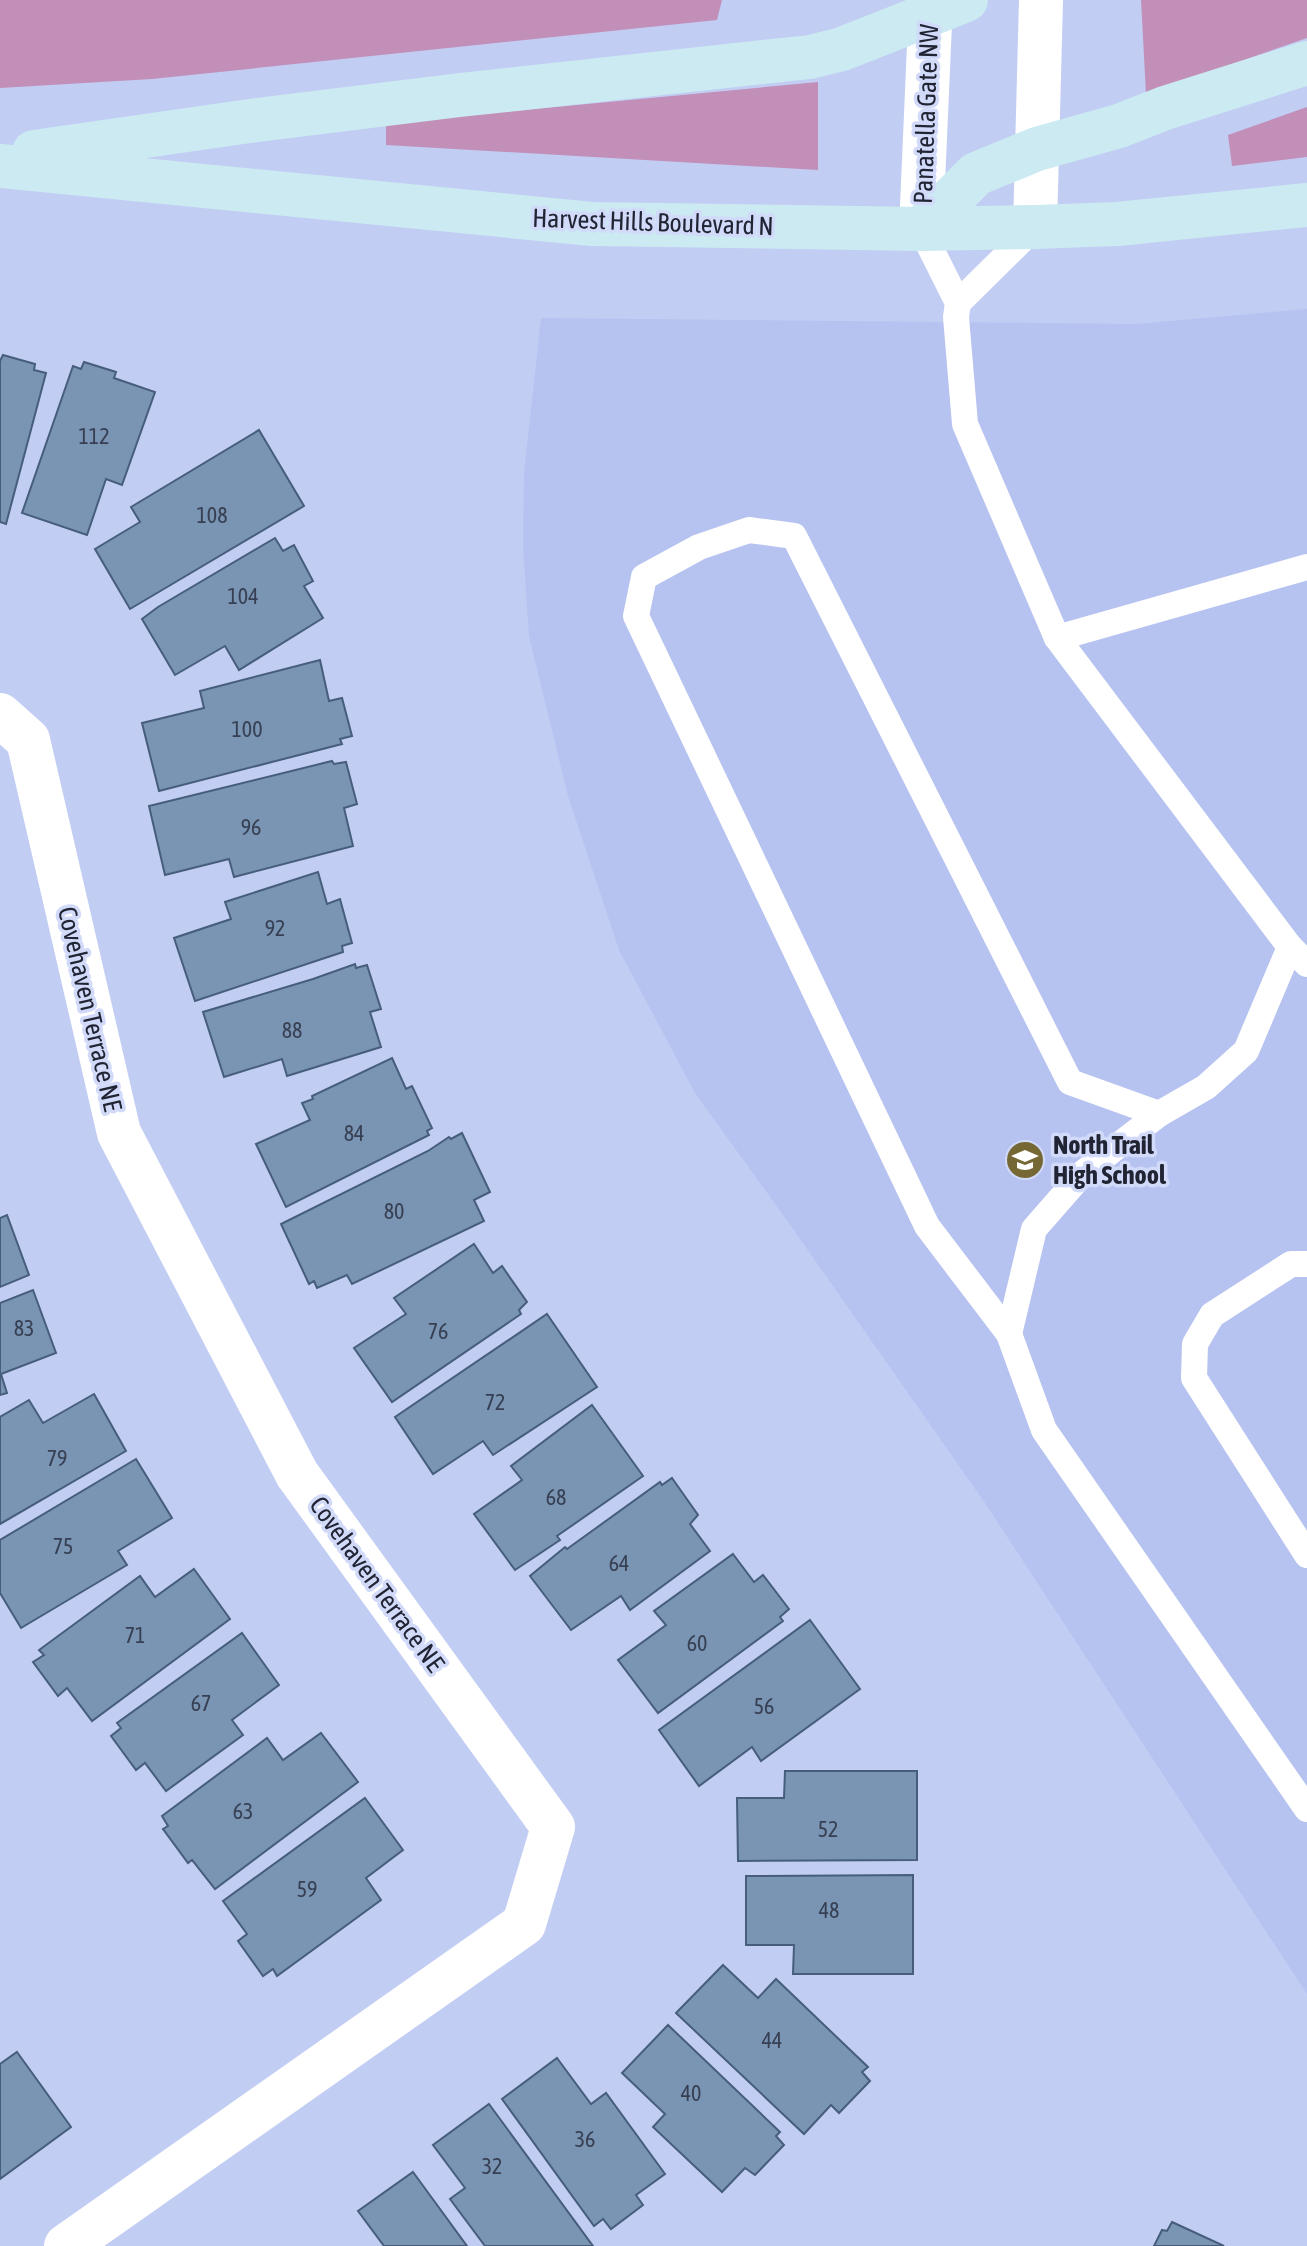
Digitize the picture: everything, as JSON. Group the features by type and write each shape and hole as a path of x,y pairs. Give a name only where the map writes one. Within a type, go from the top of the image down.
{"main road":[{"path":"0,157 319,112 810,57 842,49 942,5"},
{"path":"921,229 976,174 1037,149 1119,126 1165,108 1307,63"},
{"name":"Harvest Hills Boulevard N","path":"0,166 592,224 921,229 1035,227 1117,224 1307,205"}],"street":[{"path":"1035,227 1041,0"},
{"name":"Panatella Gate NW","path":"921,229 942,5"},
{"name":"Covehaven Terrace NE","path":"0,715 28,740 119,1133 297,1474 553,1827 524,1924 66,2246"}],"lane":[{"path":"958,303 1035,227"},
{"path":"921,229 958,303 956,317 965,424 1057,638 1301,952 1246,1051 1206,1087 1159,1114 1083,1173 1034,1229 1009,1334"},
{"path":"1159,1114 1070,1082 794,536 749,530 699,547 644,577 636,616 927,1226 1009,1334 1044,1430 1307,1809"},
{"path":"1057,638 1307,567"},
{"path":"1307,1264 1291,1264 1212,1315 1195,1344 1194,1378 1307,1555"}],"shaded area":[{"path":"0,0 722,0 717,20 152,79 0,88"},
{"path":"1141,0 1307,0 1307,38 1146,94"},
{"path":"818,82 818,170 386,145 386,123"},
{"path":"1307,107 1307,157 1232,166 1228,135"},
{"name":"North Trail High School","path":"1307,309 1307,1994 985,1503 695,1093 619,950 568,796 529,636 523,548 524,473 541,318 1137,324"}],"building":[{"path":"3,355 35,364 34,370 46,373 6,524 0,522 0,361"},
{"path":"84,362 116,372 114,378 155,392 122,485 106,479 87,535 22,513 73,366 81,369"},
{"path":"259,430 304,506 130,609 95,549 140,522 131,507"},
{"path":"275,538 283,551 294,545 313,581 304,586 323,618 239,670 225,646 175,675 142,619"},
{"path":"320,660 329,701 342,698 352,736 340,739 342,744 159,791 142,723 204,708 200,691"},
{"path":"332,761 334,764 346,762 357,804 344,808 353,846 234,877 229,859 165,875 149,806"},
{"path":"318,872 327,904 340,899 352,943 342,946 343,952 195,1001 174,938 231,919 225,902"},
{"path":"355,964 356,968 367,965 381,1009 370,1012 381,1047 287,1076 282,1059 224,1077 203,1012"},
{"path":"392,1058 406,1089 412,1086 432,1128 427,1131 429,1135 286,1207 256,1144 310,1120 302,1103 313,1099 312,1096"},
{"path":"462,1133 490,1192 474,1200 484,1221 352,1284 347,1275 317,1288 314,1281 309,1284 281,1224"},
{"path":"7,1215 29,1275 0,1287 0,1218"},
{"path":"474,1244 493,1273 502,1266 527,1302 519,1310 521,1314 392,1402 354,1348 406,1314 394,1298"},
{"path":"33,1290 56,1353 1,1374 7,1393 0,1395 0,1303"},
{"path":"547,1314 597,1387 493,1455 483,1441 433,1474 395,1417"},
{"path":"94,1394 126,1451 0,1524 0,1417 29,1400 43,1423"},
{"path":"592,1405 643,1476 557,1536 560,1540 515,1570 474,1514 522,1480 511,1466"},
{"path":"136,1459 172,1518 118,1551 127,1565 21,1628 0,1593 0,1540"},
{"path":"672,1478 698,1515 690,1524 710,1551 630,1610 621,1596 571,1630 530,1576 565,1547 567,1549 660,1482 662,1485"},
{"path":"733,1554 754,1582 763,1575 789,1609 780,1617 783,1621 658,1713 618,1660 666,1625 654,1611"},
{"path":"194,1569 230,1619 92,1721 67,1688 58,1696 33,1662 44,1655 39,1650 140,1576 155,1597"},
{"path":"810,1620 860,1689 761,1761 752,1747 699,1786 659,1730"},
{"path":"242,1633 279,1685 232,1720 243,1735 166,1791 145,1763 136,1770 111,1736 121,1728 117,1723"},
{"path":"321,1733 358,1782 215,1889 192,1860 188,1863 163,1829 168,1826 162,1816 267,1738 283,1760"},
{"path":"785,1771 917,1771 917,1860 738,1861 737,1798 784,1798"},
{"path":"365,1798 403,1850 366,1878 381,1900 277,1976 273,1969 263,1976 238,1941 247,1934 223,1901"},
{"path":"913,1875 913,1974 793,1974 794,1945 746,1945 746,1876"},
{"path":"723,1965 758,1998 776,1979 868,2067 862,2072 870,2081 839,2113 831,2105 804,2134 676,2013"},
{"path":"668,2025 780,2132 776,2136 784,2145 755,2175 745,2168 722,2192 653,2127 665,2114 622,2073"},
{"path":"17,2052 71,2127 0,2179 0,2064"},
{"path":"557,2058 591,2104 606,2093 665,2174 636,2195 643,2205 611,2229 603,2219 594,2226 502,2099"},
{"path":"489,2104 593,2246 485,2246 450,2199 465,2188 433,2145"},
{"path":"413,2172 467,2246 384,2246 358,2211"},
{"path":"1172,2222 1224,2246 1154,2246 1162,2230 1167,2231"}],"place":[{"name":"North Trail High School","path":"1025,1160"}]}
